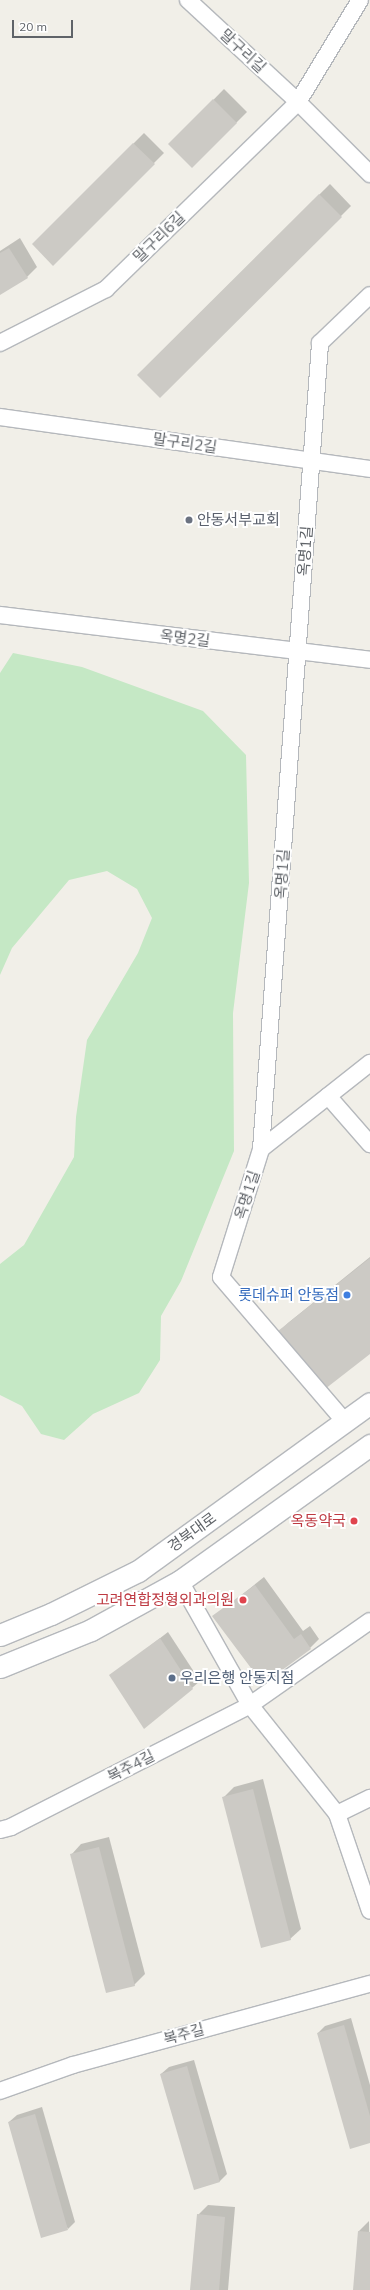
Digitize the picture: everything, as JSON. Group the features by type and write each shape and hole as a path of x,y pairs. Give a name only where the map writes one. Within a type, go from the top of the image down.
{"street":[{"name":"말구리길","path":"188,0 298,102 370,174"},
{"path":"298,102 360,0"},
{"name":"말구리6길","path":"0,343 106,289 298,102"},
{"name":"옥명1길","path":"346,1423 221,1277 261,1150 320,343 370,295"},
{"name":"말구리2길","path":"0,417 370,469"},
{"name":"옥명2길","path":"0,615 370,660"},
{"path":"261,1150 370,1063"},
{"path":"328,1096 370,1144"},
{"name":"경북대로","path":"0,1635 51,1614 138,1571 346,1423 370,1404"},
{"path":"0,1668 91,1630 180,1581 370,1445"},
{"path":"180,1581 250,1705 337,1814 370,1912"},
{"name":"복주4길","path":"5,1829 250,1705 370,1622"},
{"path":"337,1814 370,1798"},
{"name":"복주길","path":"0,2091 73,2065 370,1984"}],"green space":[{"path":"13,653 82,667 203,711 246,755 249,883 233,1013 234,1151 181,1281 161,1316 160,1360 139,1393 93,1414 64,1440 41,1434 22,1406 0,1395 0,1264 24,1245 74,1157 76,1117 87,1040 138,953 152,918 137,889 107,871 69,880 12,948 0,975 0,673"}],"building":[{"path":"213,99 237,123 192,168 168,144"},
{"path":"133,143 155,164 53,266 32,244"},
{"path":"319,194 342,217 160,398 137,375"},
{"path":"9,248 28,278 0,295 0,253"},
{"name":"롯데슈퍼 안동점","path":"370,1258 370,1354 325,1389 278,1331"},
{"path":"255,1585 294,1639 301,1634 311,1649 263,1684 212,1616"},
{"path":"160,1638 193,1689 144,1729 109,1675"},
{"path":"253,1789 291,1940 261,1948 222,1797"},
{"path":"99,1847 135,1986 106,1993 70,1854"},
{"path":"344,2025 370,2116 370,2143 350,2149 317,2033"},
{"path":"187,2066 220,2182 194,2190 160,2074"},
{"path":"35,2114 68,2230 41,2238 8,2122"},
{"path":"197,2214 225,2217 219,2290 190,2290"},
{"path":"358,2231 370,2232 370,2290 353,2290"}],"place":[{"name":"안동서부교회","path":"189,520"},
{"name":"롯데슈퍼 안동점","path":"347,1295"},
{"name":"옥동약국","path":"354,1521"},
{"name":"고려연합정형외과의원","path":"243,1600"},
{"name":"우리은행 안동지점","path":"172,1678"}]}
